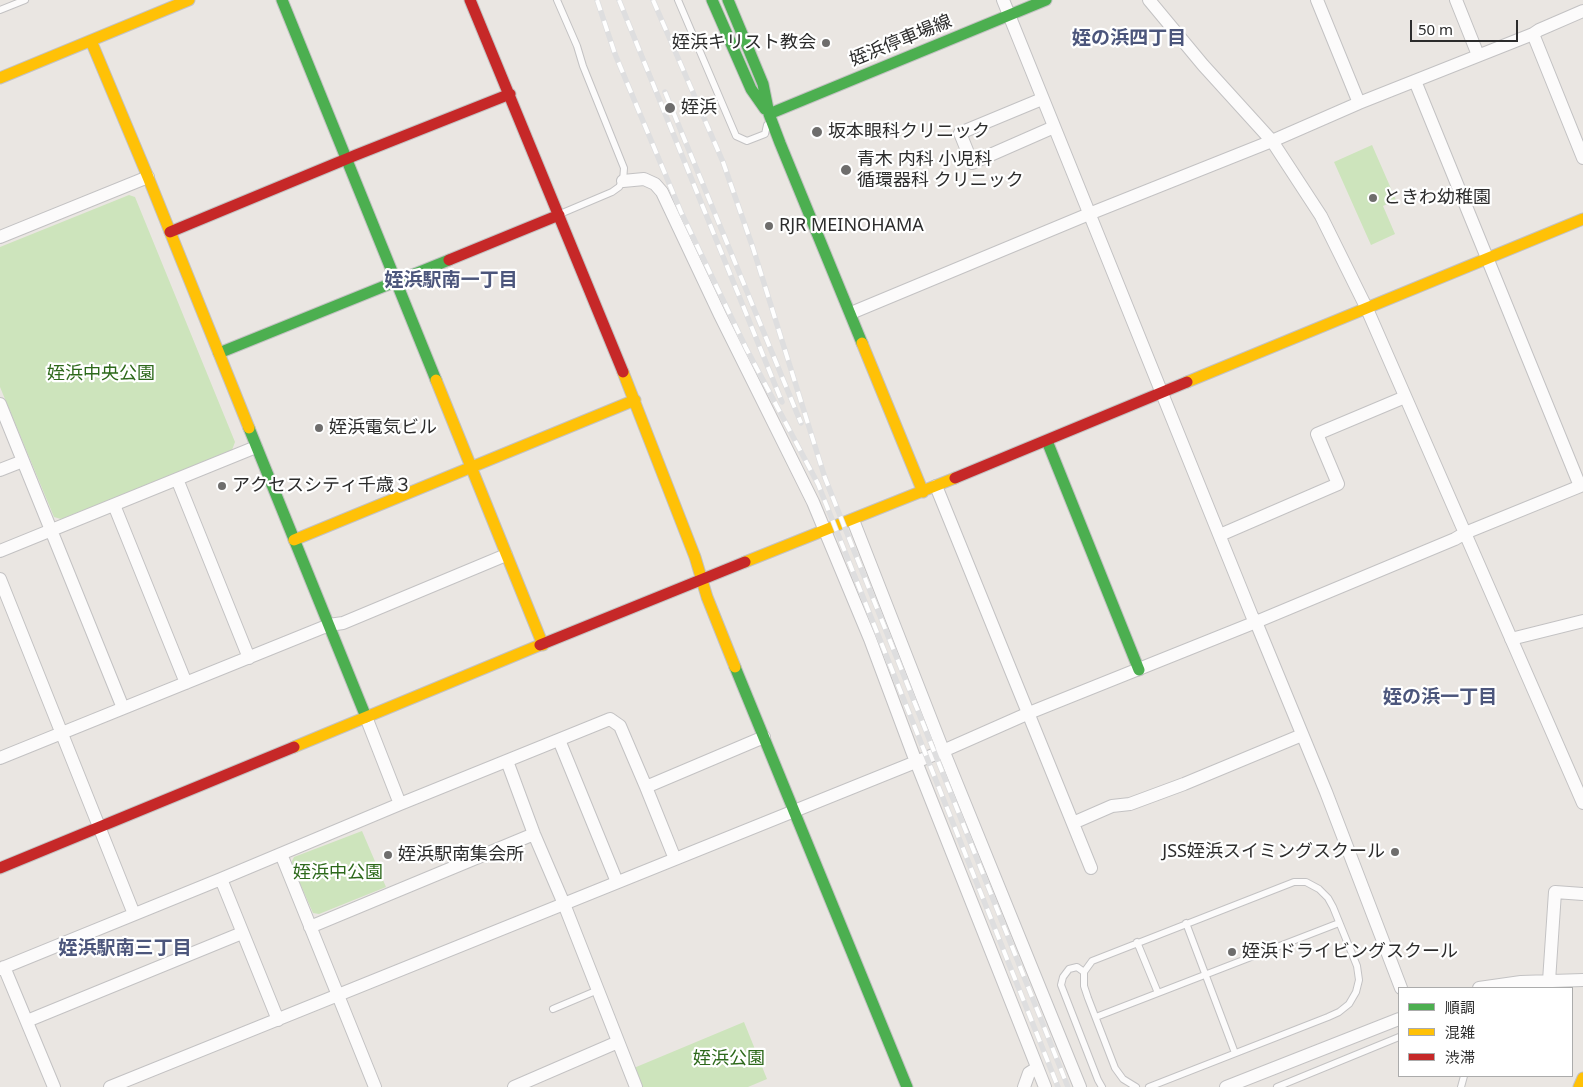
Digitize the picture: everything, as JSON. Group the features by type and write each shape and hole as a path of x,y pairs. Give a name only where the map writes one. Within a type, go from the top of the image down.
{"street":[{"path":"0,78 189,0"},
{"path":"282,0 394,282 543,646"},
{"path":"471,0 635,400 708,597 793,811 907,1087"},
{"path":"712,0 751,89 769,114"},
{"path":"728,0 763,84 769,114 923,492"},
{"path":"1003,0 1302,735 1401,987"},
{"name":"姪浜停車場線","path":"769,114 1046,0"},
{"path":"1150,0 1203,65 1272,141 1321,216 1367,309 1583,803"},
{"path":"1317,0 1360,103"},
{"path":"1456,0 1478,55"},
{"path":"851,314 1089,214 1272,141 1583,12"},
{"path":"1533,34 1583,158"},
{"path":"91,41 148,177 400,804"},
{"path":"112,1087 916,760 943,751 1028,713 1139,670 1582,486 1415,81"},
{"path":"170,232 510,94"},
{"path":"1042,99 960,134 972,163 1054,127"},
{"path":"0,237 148,177"},
{"path":"623,181 644,180 655,184 662,192 825,530 870,639 1045,1087"},
{"path":"219,353 559,215"},
{"path":"0,868 702,579 923,492 1583,219"},
{"path":"1220,535 1338,484 1317,434 1405,397"},
{"path":"294,540 635,400"},
{"path":"0,404 123,708"},
{"path":"1047,441 1139,670"},
{"path":"0,551 256,447"},
{"path":"0,470 23,461"},
{"path":"177,479 249,658"},
{"path":"936,486 1091,868"},
{"path":"114,505 186,683"},
{"path":"853,520 943,751 1080,1087"},
{"path":"0,758 329,625 343,623 506,555"},
{"path":"0,579 134,914"},
{"path":"1511,639 1583,621"},
{"path":"54,1087 27,1021 2,968 610,719 620,726 674,859"},
{"path":"1073,823 1112,806 1130,804 1184,784 1302,735"},
{"path":"646,787 764,737"},
{"path":"559,740 617,882"},
{"path":"507,761 534,834 564,904 636,1087"},
{"path":"310,926 534,834"},
{"path":"281,854 375,1087"},
{"path":"221,879 278,1020"},
{"path":"1550,981 1555,892 1583,894"},
{"path":"27,1021 242,933"},
{"path":"1486,987 1521,982 1583,980"},
{"path":"1226,1087 1398,1019"},
{"path":"514,1087 618,1042"},
{"path":"1024,1087 1029,1073 1038,1068"}],"lane":[{"path":"0,10 25,0"},
{"path":"557,0 577,46 583,66 624,168 623,181 619,187 612,192 559,215"},
{"path":"678,0 736,136 747,141 765,134 769,114"},
{"path":"1136,1087 1127,1085 1116,1068 1084,986 1084,972 1092,961 1294,882 1306,882 1319,889 1328,898 1357,966 1358,980 1356,992 1349,1004 1339,1012 1148,1087"},
{"path":"1186,923 1235,1053"},
{"path":"1096,1017 1339,923"},
{"path":"1137,942 1158,993"},
{"path":"1084,972 1077,967 1069,969 1063,977 1061,985 1102,1087"},
{"path":"553,1009 598,990"},
{"path":"1277,1087 1398,1037"}],"green space":[{"path":"1372,145 1396,200 1383,206 1395,234 1371,245 1334,162"},
{"name":"姪浜中央公園","path":"129,195 135,197 235,442 232,450 61,519 54,517 0,387 0,247"},
{"name":"姪浜中公園","path":"362,831 386,887 319,914 313,913 291,863 294,857"},
{"name":"姪浜公園","path":"744,1022 767,1079 748,1087 637,1087 629,1070"}],"railway":[{"path":"597,0 615,54 681,212 746,348 818,484 1058,1087"},
{"path":"619,0 782,402"},
{"path":"653,0 723,162 753,248 825,478 1068,1087"},
{"path":"665,92 801,423"}],"traffic: fast":[{"path":"282,0 436,380"},
{"path":"712,0 751,89 765,109"},
{"path":"728,0 763,84 769,114 780,143 862,343"},
{"path":"769,114 1046,0"},
{"path":"219,353 449,260"},
{"path":"249,428 366,717"},
{"path":"1047,441 1139,670"},
{"path":"735,667 907,1087"}],"traffic: slow":[{"path":"0,78 189,0"},
{"path":"91,41 249,428"},
{"path":"1187,382 1583,219"},
{"path":"862,343 923,492"},
{"path":"623,372 695,557 707,597 735,667"},
{"path":"436,380 543,645"},
{"path":"294,540 635,400"},
{"path":"745,562 955,478"},
{"path":"294,747 540,645"},
{"path":"1579,1087 1583,1078"}],"traffic: jam":[{"path":"470,0 623,372"},
{"path":"170,232 510,94"},
{"path":"449,260 559,215"},
{"path":"955,478 1187,382"},
{"path":"540,645 745,562"},
{"path":"0,868 294,747"}],"place":[{"name":"姪浜キリスト教会","path":"826,43"},
{"name":"姪浜","path":"670,108"},
{"name":"坂本眼科クリニック","path":"817,132"},
{"name":"青木 内科 小児科 循環器科 クリニック","path":"846,170"},
{"name":"ときわ幼稚園","path":"1373,198"},
{"name":"RJR MEINOHAMA","path":"769,226"},
{"name":"姪浜電気ビル","path":"319,428"},
{"name":"アクセスシティ千歳３","path":"222,486"},
{"name":"JSS姪浜スイミングスクール","path":"1395,852"},
{"name":"姪浜駅南集会所","path":"388,855"},
{"name":"姪浜ドライビングスクール","path":"1232,952"}],"district":[{"name":"姪の浜四丁目","path":"1129,39"},
{"name":"姪浜駅南一丁目","path":"451,281"},
{"name":"姪の浜一丁目","path":"1440,698"},
{"name":"姪浜駅南三丁目","path":"125,949"}]}
